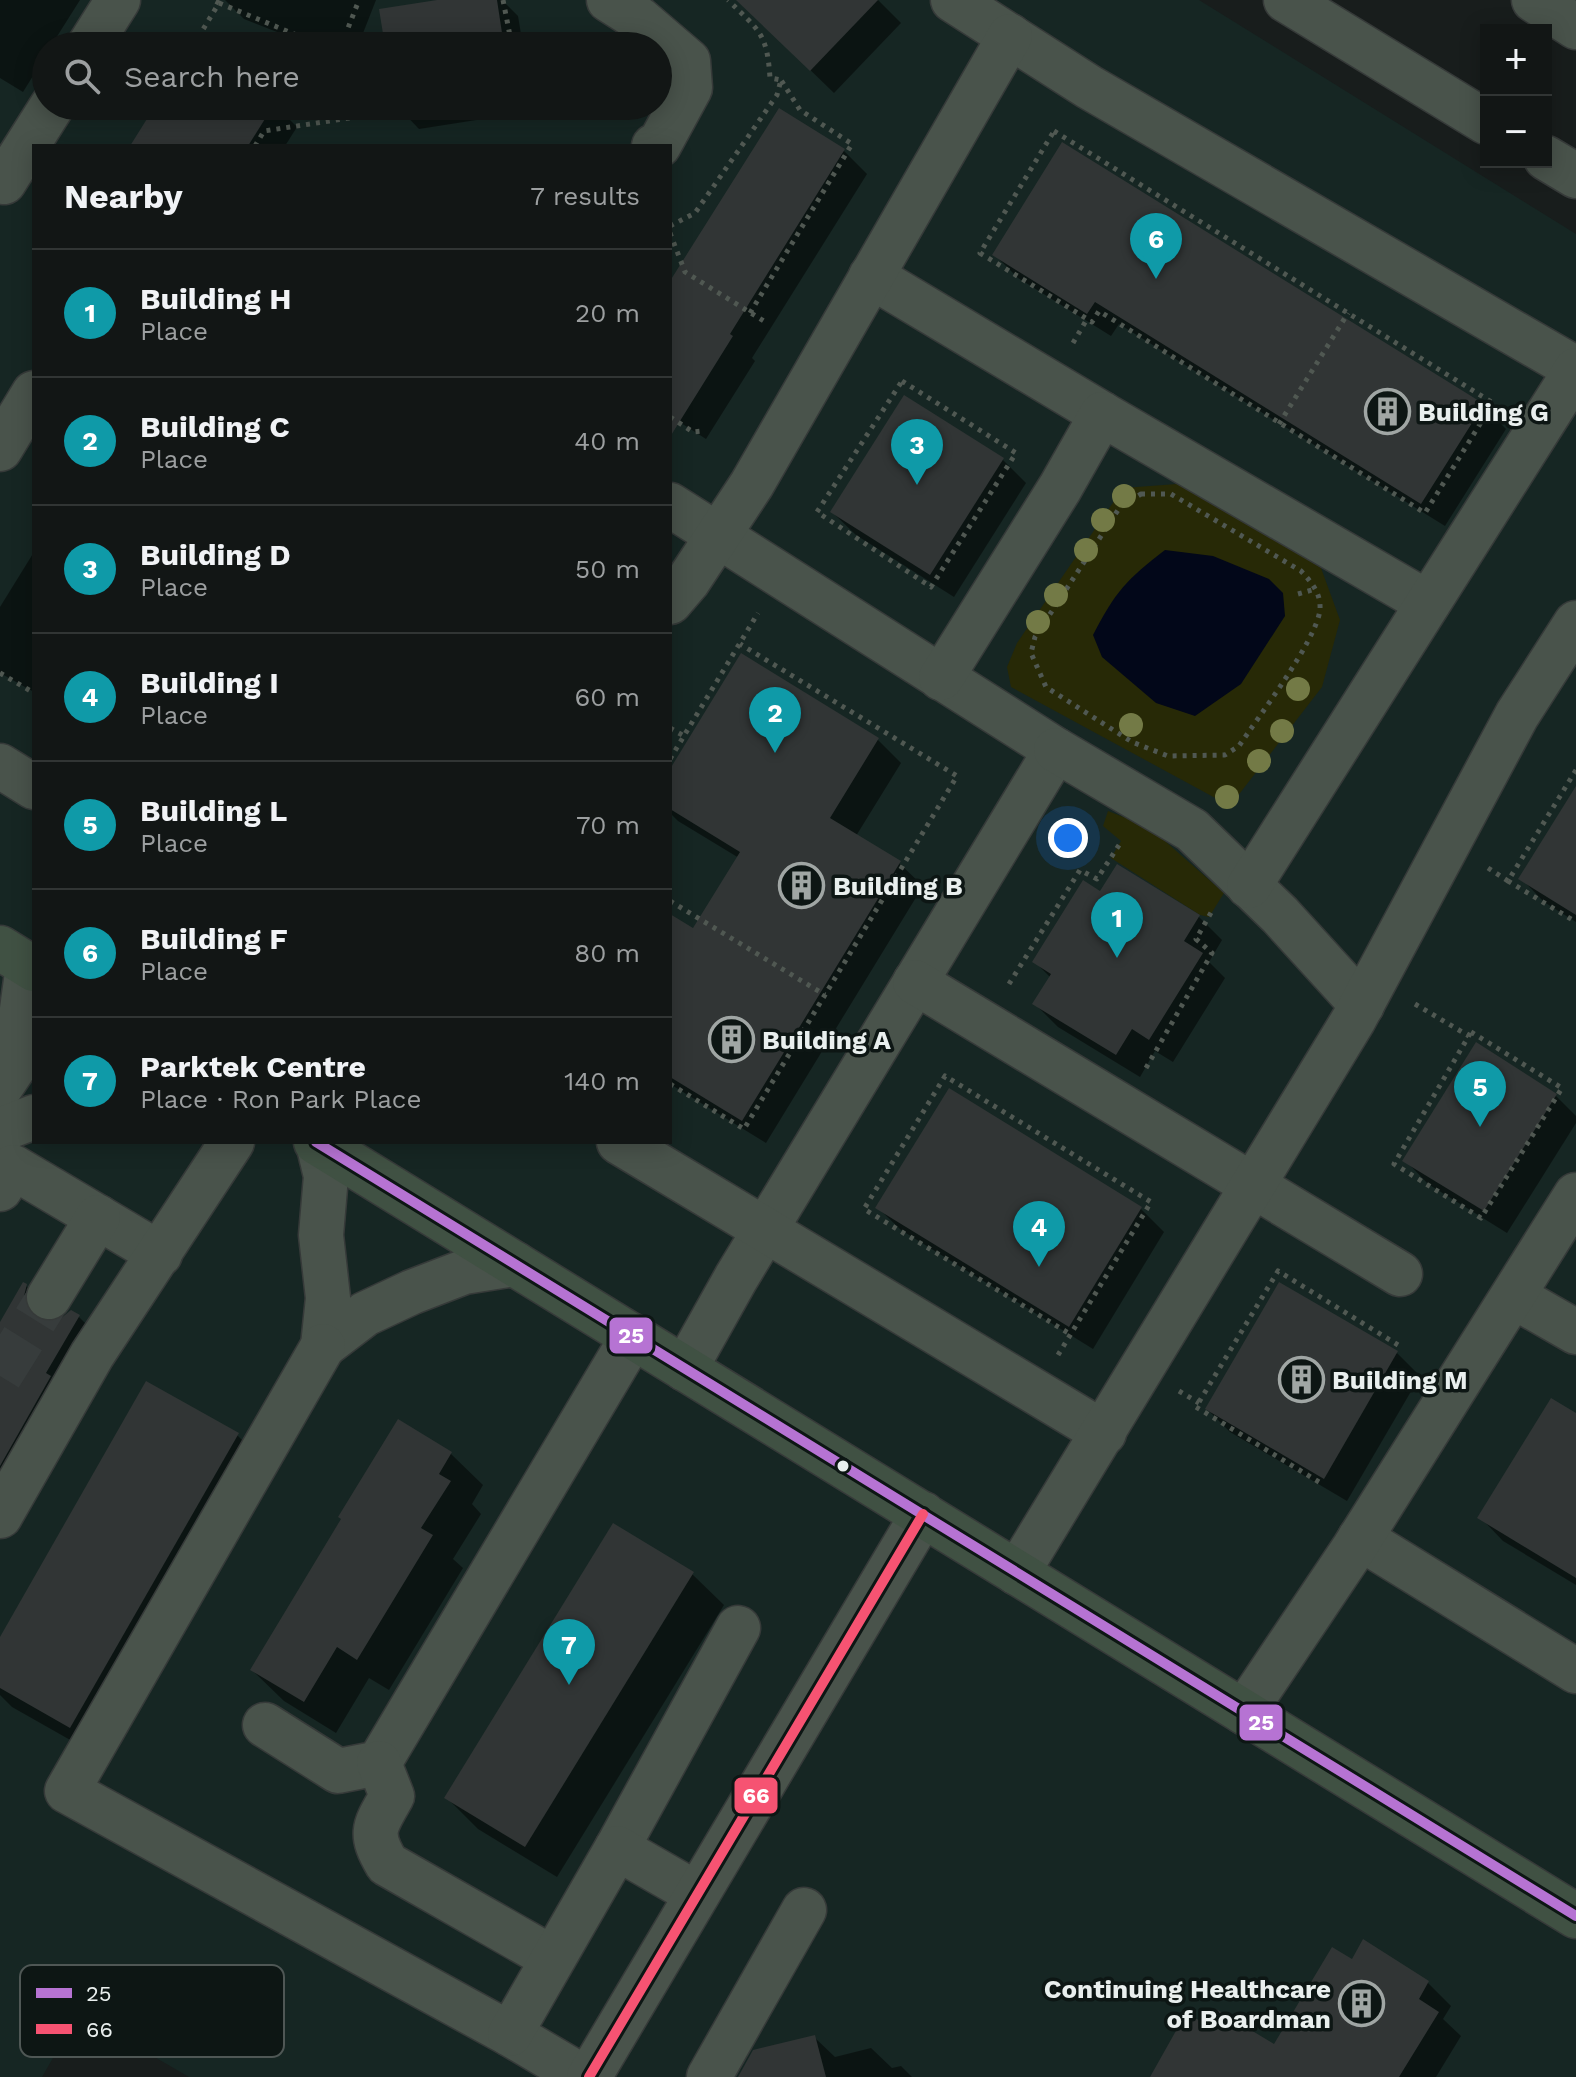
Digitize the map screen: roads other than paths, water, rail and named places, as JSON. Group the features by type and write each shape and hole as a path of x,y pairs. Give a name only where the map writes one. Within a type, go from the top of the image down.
{"main road":[{"path":"319,1144 1576,1916"}],"street":[{"path":"98,32 118,0"},
{"path":"609,0 654,32"},
{"path":"953,0 1102,95 1576,369 1428,603 1232,896"},
{"path":"1286,0 1480,118"},
{"path":"1534,0 1576,27"},
{"path":"672,600 688,581 752,484 1010,36"},
{"path":"660,144 690,88 688,61 672,47"},
{"path":"34,144 45,120"},
{"path":"13,188 32,148"},
{"path":"1552,162 1576,176"},
{"path":"871,276 1428,603"},
{"path":"0,449 32,396"},
{"path":"941,678 1060,488 1102,414"},
{"path":"672,506 1056,750 1192,830 1232,896 1369,993"},
{"path":"1017,1573 1369,993 1517,715 1576,623"},
{"path":"685,1369 766,1229 1056,750"},
{"path":"0,766 32,786"},
{"path":"0,1088 14,1067 21,961"},
{"path":"915,982 1400,1274"},
{"path":"32,1120 3,1158 160,1254"},
{"path":"0,1516 92,1355 231,1144"},
{"path":"317,1144 326,1176 321,1235 328,1298 323,1346"},
{"path":"622,1144 1104,1433"},
{"path":"1244,1712 1360,1538 1576,1195"},
{"path":"49,1297 98,1217"},
{"path":"515,1264 464,1272 412,1292 365,1314 323,1346 67,1791 586,2077 923,1514"},
{"path":"1513,1296 1576,1332"},
{"path":"265,1725 338,1771 379,1763 633,1336"},
{"path":"1360,1538 1576,1671"},
{"path":"510,2034 738,1628"},
{"path":"379,1763 392,1796 375,1826 375,1844 387,1864 552,1958"},
{"path":"617,1848 697,1894"},
{"path":"709,2077 804,1910"}],"water":[{"path":"1165,550 1213,556 1269,579 1283,593 1285,616 1241,684 1195,716 1156,703 1102,657 1093,635 1123,587"}],"tunnel":[{"path":"0,1376 49,1297"}],"place":[{"name":"Building F","path":"1156,279"},
{"name":"Building G","path":"1387,412"},
{"name":"Building D","path":"917,485"},
{"name":"Building C","path":"775,753"},
{"name":"Building B","path":"802,886"},
{"name":"Building H","path":"1117,958"},
{"name":"Building A","path":"731,1040"},
{"name":"Building L","path":"1480,1127"},
{"name":"Building I","path":"1039,1267"},
{"name":"Building M","path":"1301,1380"},
{"name":"Parktek Centre","path":"569,1685"},
{"name":"Continuing Healthcare of Boardman","path":"1362,2004"}]}
